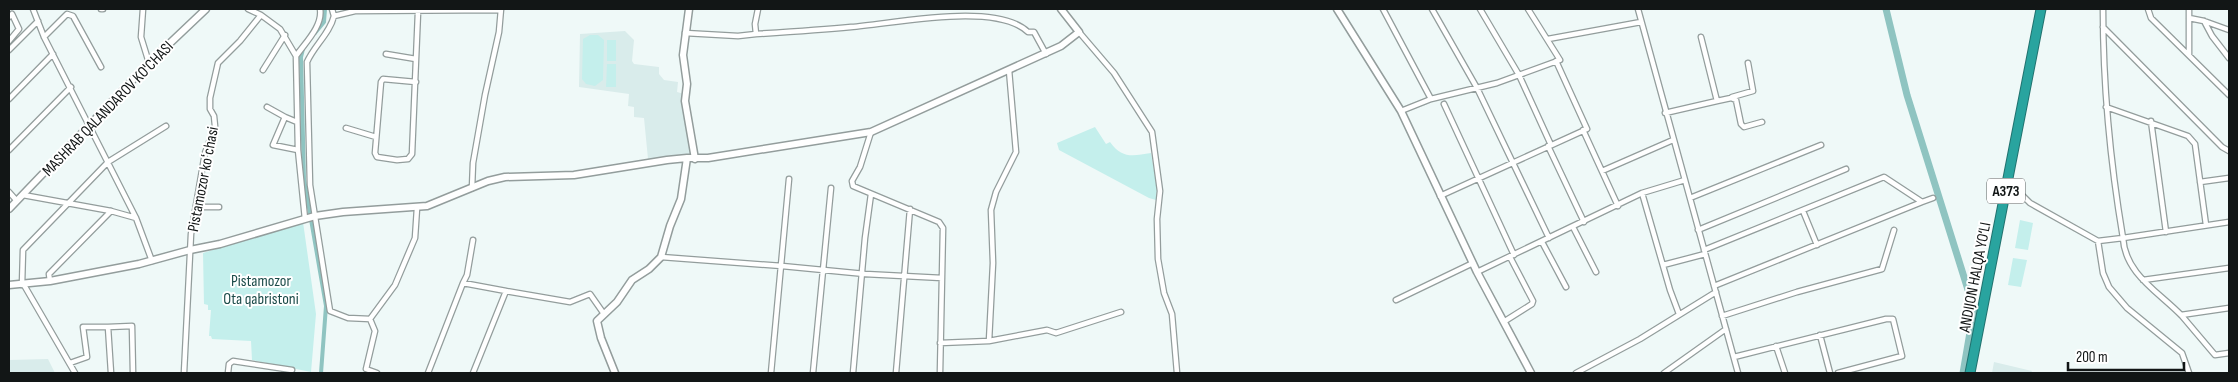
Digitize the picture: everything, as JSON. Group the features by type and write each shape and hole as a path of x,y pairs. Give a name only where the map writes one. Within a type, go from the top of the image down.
{"highway":[{"name":"ANDIJON HALQA YO‘LI","path":"1970,373 2041,9"},
{"name":"ANDIJON HALQA YO‘LI","path":"1976,373 2046,9"}],"street":[{"path":"9,41 19,30 10,15 16,9"},
{"path":"33,9 44,37 90,124 136,218 152,260"},
{"path":"143,9 141,41 150,63"},
{"name":"MASHRAB QALANDAROV KO'CHASI","path":"9,209 150,63 206,9"},
{"path":"248,9 261,15 280,29 296,56 298,150 305,219"},
{"path":"296,56 316,27 320,17 320,9"},
{"path":"332,9 334,16 332,23 307,62 309,170 314,217 330,311 348,318 370,319"},
{"path":"334,16 355,11 418,12 501,9 475,149 471,175 472,188"},
{"path":"689,9 685,33 684,60 687,84 685,101 695,159"},
{"path":"756,34 754,24 758,9"},
{"path":"1061,9 1114,73 1152,132 1160,190 1157,219 1158,259 1164,293 1172,314 1177,373"},
{"path":"1337,9 1401,111 1477,272 1532,373"},
{"path":"1383,9 1431,99"},
{"path":"1432,9 1477,88 1550,238"},
{"path":"1480,9 1518,76 1584,222"},
{"path":"1401,111 1431,99 1518,76 1560,60 1528,9"},
{"path":"1638,9 1665,113 1738,373"},
{"path":"2103,9 2106,107 2114,187 2128,261 2144,280 2181,315 2215,355 2229,353"},
{"path":"2148,9 2148,16 2229,95"},
{"path":"2189,9 2189,55"},
{"path":"416,82 382,80 376,137 375,153 377,157 397,160 411,157 416,82 418,12"},
{"path":"44,37 67,14 70,14 73,16 101,67"},
{"name":"Pistamozor koʻchasi","path":"261,15 240,41 218,63 210,98 210,109 214,116 215,126 205,153 190,250 220,244 314,217 343,212 417,208 439,202 488,181 504,177 574,175 667,160 695,159 871,132 926,108 977,82 1046,54 1061,46 1079,32"},
{"path":"685,33 738,36 853,27 939,16 983,17 1022,27 1028,32 1034,32 1046,54"},
{"path":"2189,18 2229,30"},
{"path":"9,50 38,21"},
{"path":"2204,21 2212,36 2229,58"},
{"path":"1548,39 1641,22"},
{"path":"2103,27 2222,147 2229,151"},
{"path":"263,70 284,36"},
{"path":"1702,37 1717,101"},
{"path":"9,99 53,54"},
{"path":"386,54 416,59"},
{"path":"1440,196 1587,129 1556,62"},
{"path":"1665,113 1754,91 1748,63"},
{"path":"989,341 993,263 991,210 996,192 1016,152 1010,70"},
{"path":"9,150 71,87"},
{"path":"1731,98 1736,100 1742,126 1762,122"},
{"path":"1444,104 1533,301 1532,304 1505,321"},
{"path":"267,107 297,122"},
{"path":"2106,107 2188,136 2192,140 2198,161 2206,225"},
{"path":"285,116 273,145 298,150"},
{"path":"2150,122 2166,232"},
{"path":"75,373 23,285 23,250 108,162 166,126"},
{"path":"346,128 376,137"},
{"path":"1583,130 1618,206"},
{"path":"871,132 860,167 852,183 856,188 910,209 942,225 940,373"},
{"path":"1602,171 1673,140"},
{"path":"1690,198 1821,145"},
{"path":"615,373 597,326 597,321 617,302 632,280 662,258 670,226 681,199 687,158"},
{"path":"1698,230 1846,169"},
{"path":"1664,265 1705,252 1884,177 1922,202"},
{"path":"2200,182 2229,178"},
{"path":"771,373 789,179"},
{"path":"1477,272 1618,206 1642,192 1685,180"},
{"path":"813,373 831,188"},
{"path":"2012,189 2018,191 2030,204 2098,241 2229,222"},
{"path":"9,192 17,201"},
{"path":"1642,192 1679,314"},
{"path":"853,373 862,273 872,194"},
{"path":"23,195 111,211 136,218"},
{"path":"1714,286 1933,198"},
{"path":"196,207 219,207"},
{"path":"370,319 394,285 415,238 417,208"},
{"path":"896,373 910,209"},
{"path":"1803,210 1817,245"},
{"path":"50,281 50,274 111,211"},
{"path":"1573,227 1596,272"},
{"path":"1722,316 1797,292 1882,269 1894,230"},
{"path":"428,373 467,275 473,240"},
{"path":"2098,241 2103,273 2109,287 2127,308 2182,353 2189,373"},
{"path":"1542,242 1566,287"},
{"path":"9,285 50,281 152,260 190,250 184,373"},
{"path":"662,258 904,277 942,278"},
{"path":"1396,300 1473,263"},
{"path":"2144,280 2229,268"},
{"path":"463,283 570,302 590,294 604,314"},
{"path":"474,373 506,291"},
{"path":"1576,373 1640,339 1716,292"},
{"path":"2181,315 2229,308"},
{"path":"940,343 989,341 1047,330 1056,333 1121,312"},
{"path":"1734,357 1886,318 1892,319 1902,356 1838,373"},
{"path":"370,319 375,331 366,369 377,373"},
{"path":"70,363 87,357 84,327 132,326 133,373"},
{"path":"108,327 110,373"},
{"path":"1664,373 1726,329"},
{"path":"1820,335 1830,373"},
{"path":"1776,346 1785,373"},
{"path":"228,373 229,364 233,361 292,370"}],"shaded area":[{"path":"625,31 634,40 632,61 634,64 659,67 659,74 664,80 678,82 677,92 684,94 682,101 691,155 648,159 644,118 634,117 634,107 628,106 629,94 579,87 580,34"},
{"path":"48,359 55,373 9,373 9,360"},
{"path":"1994,362 2032,371 2031,373 1992,373"}],"green space":[{"path":"590,35 598,35 604,40 603,80 595,86 586,84 582,79 583,39"},
{"path":"607,40 616,40 616,61 607,61"},
{"path":"607,64 616,64 616,87 606,87"},
{"path":"1095,127 1106,144 1110,142 1124,154 1151,153 1157,189 1156,200 1059,150 1057,143"},
{"path":"2020,220 2033,223 2028,250 2015,248"},
{"name":"Pistamozor Ota qabristoni","path":"303,222 316,314 311,372 252,360 251,341 212,339 209,336 211,310 208,310 208,305 204,304 203,253"},
{"path":"2013,258 2027,260 2021,287 2008,285"}],"waterway":[{"path":"315,33 324,22 325,9"},
{"path":"1886,9 1907,95 1974,309 1963,373"},
{"path":"303,49 301,57 304,179 326,306 321,373"}]}
